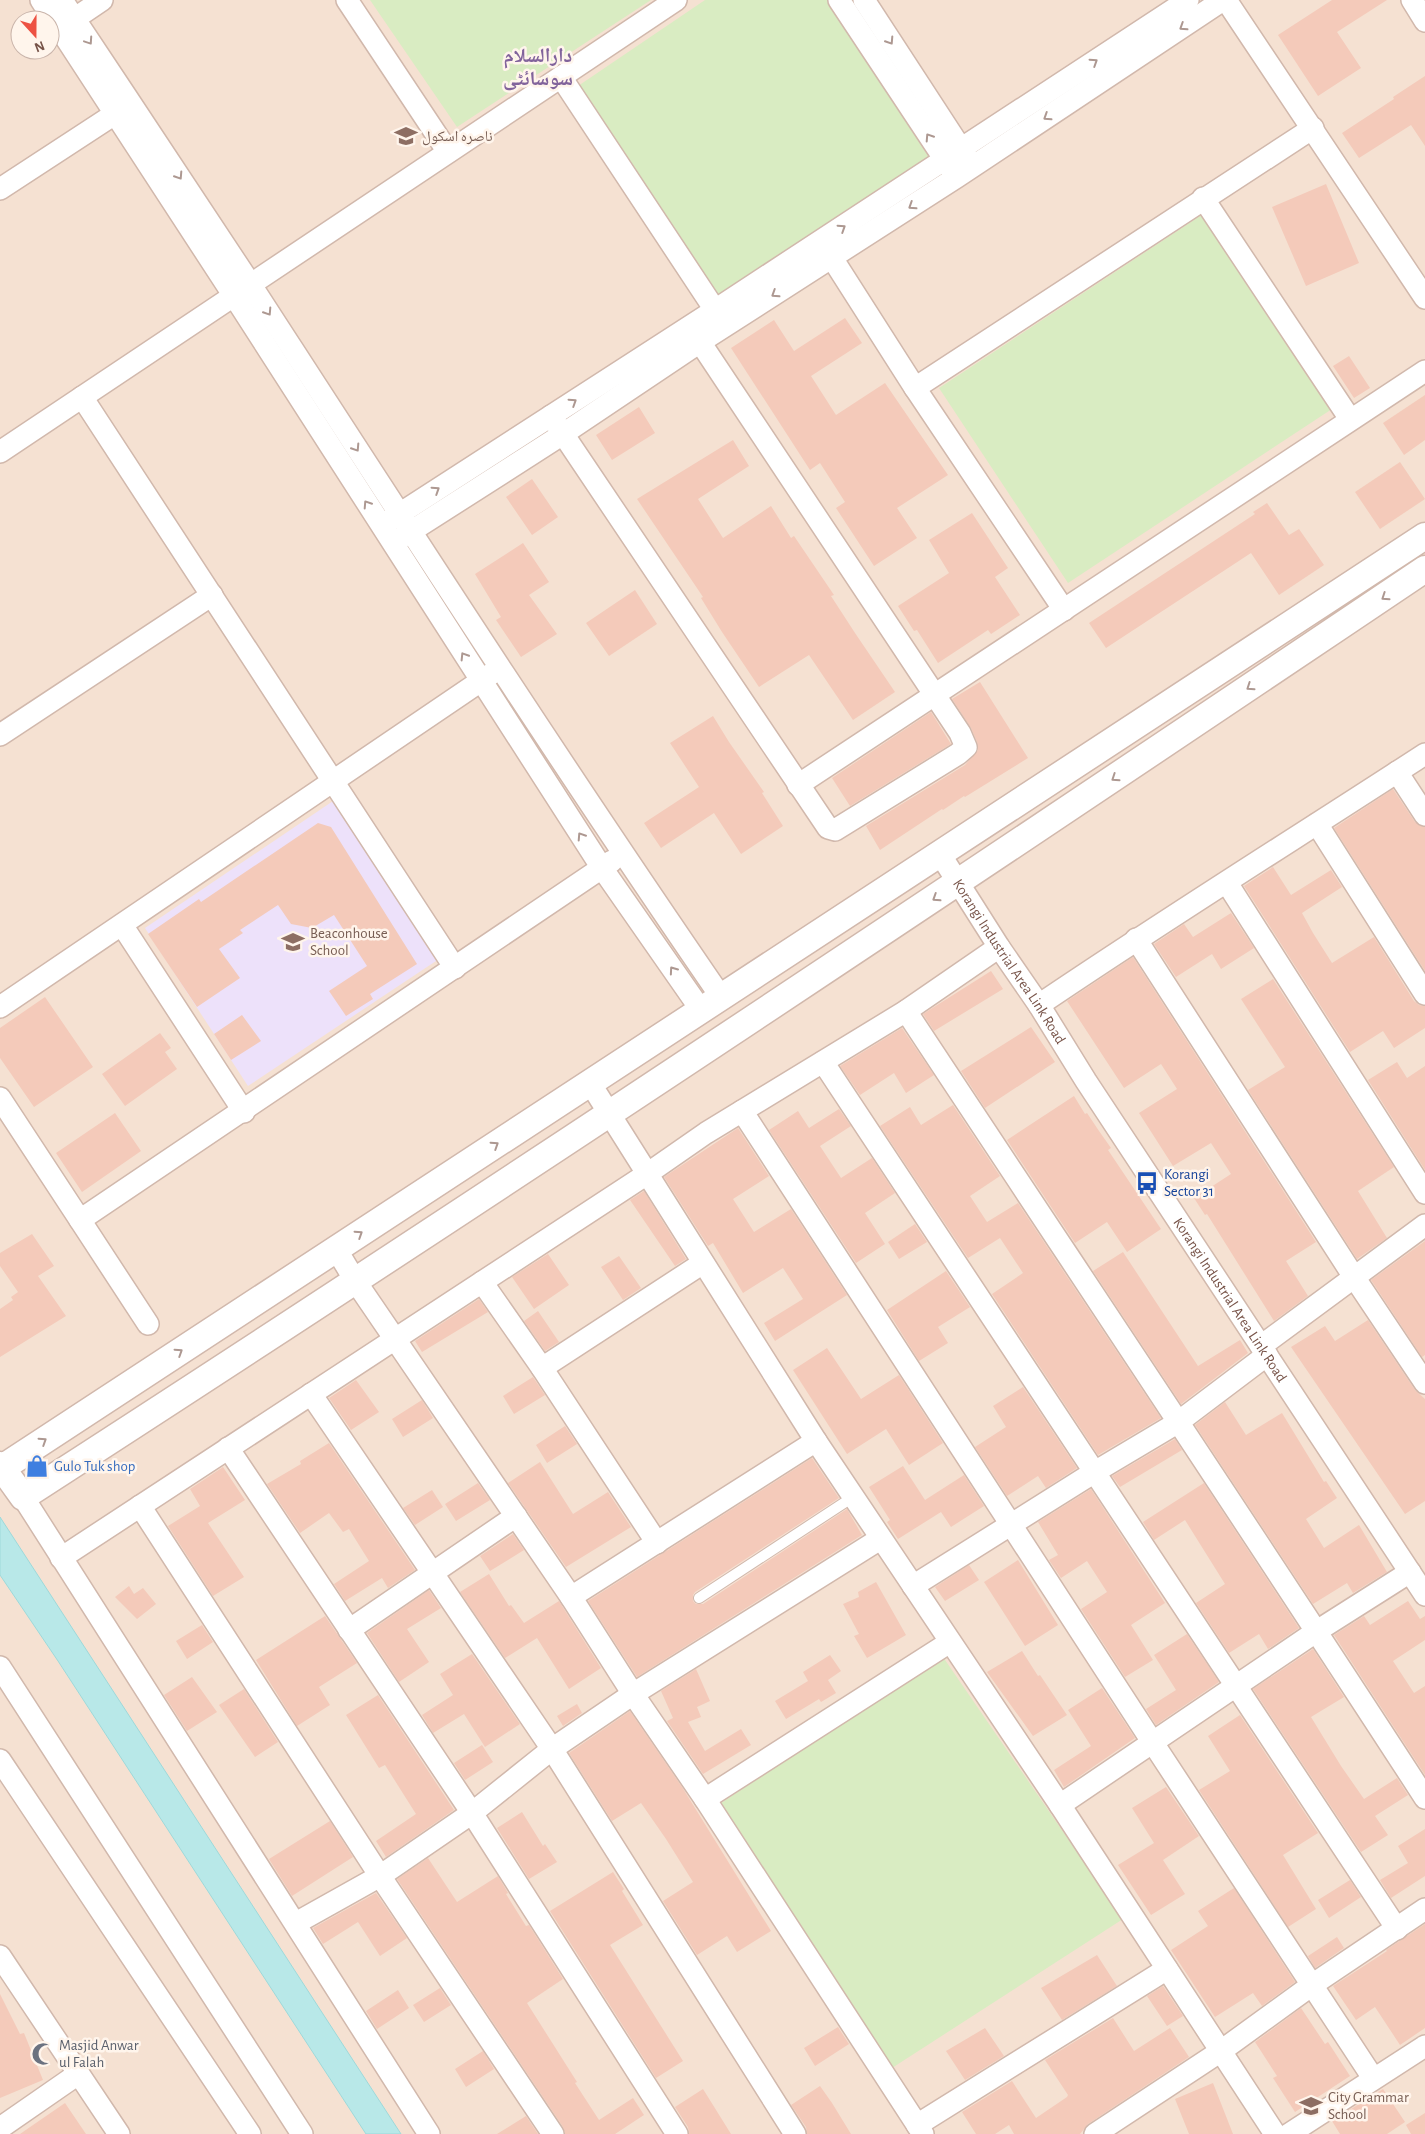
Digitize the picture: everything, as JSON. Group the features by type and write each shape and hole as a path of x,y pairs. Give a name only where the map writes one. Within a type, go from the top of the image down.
{"street":[{"path":"41,0 123,109 242,290 399,514 623,854 711,1003"},
{"path":"62,0 123,109"},
{"path":"74,19 102,0"},
{"path":"347,0 448,152"},
{"path":"0,452 676,0"},
{"path":"839,0 959,163"},
{"path":"864,0 959,163"},
{"path":"959,163 1188,0"},
{"path":"387,535 399,514 551,416 695,334 959,163 1225,0 1313,128 1425,298"},
{"path":"1412,0 1425,21"},
{"path":"561,77 720,318"},
{"path":"0,189 123,109"},
{"path":"915,388 1203,198 1313,128"},
{"path":"1203,198 1350,419"},
{"path":"827,250 915,388 1064,610"},
{"path":"242,290 387,535 480,682 602,868 711,1003"},
{"path":"387,535 411,532 563,434 695,334"},
{"path":"551,416 798,785 828,828 835,830 958,754 966,747 934,695 695,334"},
{"path":"798,785 1425,371"},
{"path":"82,397 456,968"},
{"path":"428,2134 296,1923 23,1496 1,1466 336,1250 1425,536"},
{"path":"23,1496 356,1282 959,883 1425,569"},
{"path":"0,735 212,595"},
{"path":"0,1007 500,669"},
{"path":"1039,1005 1136,939 1227,883 1425,754"},
{"path":"1397,772 1425,815"},
{"path":"1317,824 1425,994"},
{"path":"80,1220 244,1112 623,854"},
{"name":"Korangi Industrial Area Link Road","path":"940,854 999,947 1039,1005 1086,1081 1425,1595"},
{"path":"1227,883 1425,1193"},
{"path":"122,925 244,1112"},
{"path":"1136,939 1354,1277 1425,1382"},
{"path":"61,1558 742,1111 906,1011 999,947"},
{"path":"906,1011 1318,1631 1425,1798"},
{"path":"823,1062 1397,1928"},
{"path":"590,1083 816,1441 1060,1805 1275,2134"},
{"path":"0,1098 148,1324"},
{"path":"742,1111 1373,2078"},
{"path":"913,1586 1178,1423 1354,1277 1425,1225"},
{"path":"336,1250 394,1340 571,1597 920,2130 1167,1969"},
{"path":"542,1368 703,1263"},
{"path":"482,1282 542,1368 657,1543"},
{"path":"311,1394 552,1750 795,2134"},
{"path":"571,1597 816,1441"},
{"path":"228,1448 472,1813 677,2134"},
{"path":"140,1506 380,1876 552,2134"},
{"path":"349,1630 516,1516"},
{"path":"296,1923 380,1876 472,1813 552,1750 633,1694 880,1539"},
{"path":"1060,1805 1318,1631 1410,1572"},
{"path":"705,1799 950,1642"},
{"path":"0,1667 302,2134"},
{"path":"0,1760 250,2134"},
{"path":"1095,2134 1221,2052 1312,1985 1425,1909"},
{"path":"0,1956 119,2134"},
{"path":"1289,2134 1425,2046"},
{"path":"0,2128 78,2074"}],"lane":[{"path":"700,1598 853,1497"}],"shaded area":[{"path":"0,0 1425,0 1425,2134 0,2134"},
{"name":"Beaconhouse School","path":"339,797 442,957 248,1086 145,928"}],"green space":[{"path":"370,0 651,0 457,127"},
{"path":"705,0 828,0 930,159 718,295 578,86"},
{"path":"1203,214 1332,409 1068,583 939,388"},
{"path":"943,1657 1123,1919 892,2068 721,1803"}],"water":[{"path":"0,1517 401,2134 366,2134 0,1575"}],"building":[{"path":"1332,0 1387,0 1337,32 1361,68 1318,96 1278,35"},
{"path":"1425,76 1425,146 1411,125 1359,158 1342,133"},
{"path":"1326,184 1359,263 1306,286 1272,207"},
{"path":"845,318 862,343 811,376 836,415 885,383 948,475 897,508 917,538 874,566 836,508 845,502 820,463 810,470 731,348 774,320 794,351"},
{"path":"1349,356 1370,388 1354,398 1333,366"},
{"path":"1425,395 1425,440 1404,455 1383,423"},
{"path":"639,407 655,433 612,460 596,435"},
{"path":"733,440 749,466 698,499 723,538 771,506 791,538 794,536 834,595 831,596 895,692 853,720 809,655 759,687 722,632 701,598 703,597 637,499"},
{"path":"1400,462 1425,499 1380,529 1355,492"},
{"path":"532,479 558,517 532,535 506,497"},
{"path":"1267,503 1289,535 1299,529 1324,565 1279,595 1251,553 1106,648 1089,623 1255,514 1253,512"},
{"path":"972,513 1008,568 995,577 1020,615 991,634 988,630 938,663 917,630 914,631 898,606 949,573 929,540"},
{"path":"523,543 549,582 529,595 557,634 521,657 496,620 501,617 475,574"},
{"path":"635,590 657,624 609,656 586,623"},
{"path":"980,682 1028,758 942,809 880,850 866,826 965,765 978,750 971,728 952,699"},
{"path":"931,712 951,744 850,806 832,778"},
{"path":"713,716 764,792 762,793 783,826 741,854 714,813 661,848 644,823 699,787 670,743"},
{"path":"1393,789 1415,822 1425,827 1425,971 1334,828"},
{"path":"318,823 331,827 417,964 370,994 373,999 346,1016 329,991 367,966 334,915 312,928 291,924 278,905 240,930 243,933 219,949 240,978 197,1007 148,934 199,899 201,902"},
{"path":"1273,867 1291,895 1331,870 1342,887 1302,913 1313,933 1332,963 1374,937 1414,1001 1419,1005 1425,1006 1425,1028 1394,1048 1383,1031 1350,1052 1244,886"},
{"path":"1231,913 1254,948 1221,969 1212,954 1176,977 1154,944 1184,924 1193,937"},
{"path":"1133,957 1316,1242 1286,1261 1308,1296 1274,1321 1207,1214 1205,1215 1194,1198 1231,1174 1211,1143 1173,1166 1139,1113 1177,1089 1161,1064 1124,1088 1067,1001"},
{"path":"991,971 1003,989 934,1031 923,1014"},
{"path":"1273,979 1394,1167 1358,1191 1387,1238 1357,1259 1248,1090 1285,1067 1241,999"},
{"path":"45,997 93,1067 34,1107 0,1058 0,1028"},
{"path":"242,1015 261,1041 231,1060 214,1034"},
{"path":"1031,1027 1055,1062 985,1108 961,1071"},
{"path":"902,1028 934,1075 906,1093 894,1073 860,1095 840,1066"},
{"path":"160,1033 171,1048 165,1052 177,1069 125,1106 102,1074"},
{"path":"1397,1062 1407,1078 1425,1066 1425,1170 1368,1080"},
{"path":"1074,1096 1111,1148 1108,1150 1161,1229 1127,1252 1107,1222 1075,1243 1007,1140"},
{"path":"953,1105 1000,1176 970,1196 987,1222 1018,1203 1161,1418 1098,1455 992,1294 1023,1273 1000,1238 968,1258 880,1126 910,1107 921,1125"},
{"path":"839,1109 851,1126 820,1146 841,1178 872,1158 895,1193 865,1213 885,1244 856,1263 769,1130 798,1111 809,1128"},
{"path":"115,1113 141,1151 82,1192 56,1153"},
{"path":"738,1128 769,1176 733,1199 754,1232 791,1209 847,1295 775,1341 764,1323 803,1299 783,1268 743,1293 713,1243 708,1246 664,1177"},
{"path":"644,1191 686,1259 675,1266 630,1200"},
{"path":"915,1224 927,1242 899,1259 888,1242"},
{"path":"32,1234 54,1266 38,1276 66,1316 0,1357 0,1309 13,1300 11,1297 18,1292 0,1266 0,1253"},
{"path":"1425,1241 1425,1355 1422,1357 1371,1280"},
{"path":"1123,1252 1198,1366 1240,1340 1248,1353 1181,1404 1093,1271"},
{"path":"548,1254 569,1285 534,1309 512,1277"},
{"path":"619,1256 641,1288 623,1300 601,1267"},
{"path":"946,1271 970,1307 938,1327 948,1343 919,1361 887,1310"},
{"path":"479,1299 488,1312 422,1352 415,1341"},
{"path":"538,1311 559,1342 545,1351 524,1321"},
{"path":"1368,1320 1415,1390 1425,1399 1425,1501 1405,1514 1291,1347 1325,1326 1335,1341"},
{"path":"827,1348 861,1399 899,1375 943,1443 909,1465 886,1429 847,1454 793,1370"},
{"path":"533,1377 545,1395 514,1414 503,1396"},
{"path":"356,1380 379,1412 351,1430 329,1398"},
{"path":"1023,1387 1077,1468 1046,1488 1038,1476 1007,1496 975,1447 1006,1427 993,1406"},
{"path":"422,1400 433,1418 403,1437 392,1419"},
{"path":"1225,1402 1246,1435 1282,1413 1324,1482 1326,1481 1337,1498 1306,1519 1324,1548 1359,1525 1387,1572 1353,1593 1347,1583 1313,1604 1195,1425"},
{"path":"565,1426 577,1444 547,1463 536,1445"},
{"path":"1175,1439 1182,1450 1120,1487 1112,1476"},
{"path":"329,1443 415,1570 388,1588 382,1578 345,1601 334,1584 369,1561 349,1529 343,1532 329,1513 300,1533 267,1484 301,1464 300,1461"},
{"path":"812,1458 839,1498 695,1592 693,1601 696,1604 703,1604 847,1509 862,1535 637,1677 588,1601"},
{"path":"540,1462 573,1514 608,1492 631,1527 566,1567 508,1483"},
{"path":"903,1466 925,1500 964,1475 984,1506 951,1527 941,1512 898,1539 887,1522 890,1520 869,1487"},
{"path":"223,1467 245,1500 208,1523 244,1577 213,1596 168,1526 200,1506 190,1489"},
{"path":"478,1483 490,1500 456,1521 445,1504"},
{"path":"1204,1483 1299,1628 1268,1649 1259,1634 1229,1653 1196,1603 1225,1584 1185,1520 1154,1540 1143,1522"},
{"path":"1091,1489 1165,1603 1131,1625 1153,1660 1125,1677 1081,1609 1107,1592 1087,1561 1061,1578 1049,1560 1058,1555 1038,1522"},
{"path":"432,1490 443,1507 415,1525 403,1508"},
{"path":"513,1534 524,1550 490,1571 480,1556"},
{"path":"1018,1560 1058,1625 1025,1646 984,1582"},
{"path":"969,1565 979,1580 945,1601 935,1587"},
{"path":"489,1574 509,1606 511,1605 524,1623 559,1601 601,1668 569,1689 537,1638 505,1658 460,1592"},
{"path":"876,1582 906,1635 867,1658 854,1636 859,1634 843,1604 859,1597 858,1592"},
{"path":"129,1586 134,1594 143,1588 156,1604 137,1619 115,1597"},
{"path":"429,1590 441,1608 407,1629 429,1662 399,1682 367,1633"},
{"path":"1408,1601 1420,1619 1425,1616 1425,1640 1393,1661 1414,1693 1425,1686 1425,1775 1334,1635 1364,1616 1370,1625"},
{"path":"325,1616 357,1663 319,1687 330,1705 297,1726 256,1660"},
{"path":"202,1625 213,1642 187,1659 176,1641"},
{"path":"1187,1634 1219,1682 1156,1725 1146,1709 1176,1690 1154,1655"},
{"path":"1313,1649 1344,1697 1311,1717 1341,1766 1364,1799 1397,1778 1408,1795 1375,1816 1388,1835 1361,1852 1253,1689"},
{"path":"1022,1651 1067,1715 1033,1736 987,1672"},
{"path":"472,1654 520,1724 485,1747 464,1714 433,1733 422,1715 453,1695 440,1674"},
{"path":"830,1655 841,1671 828,1680 836,1693 821,1702 819,1699 786,1719 775,1701 808,1681 803,1672"},
{"path":"696,1669 710,1701 697,1707 701,1717 688,1722 705,1751 741,1729 751,1745 703,1774 667,1721 673,1718 661,1691"},
{"path":"192,1677 217,1712 187,1731 164,1695"},
{"path":"1102,1688 1135,1738 1064,1787 1054,1770 1091,1746 1068,1710"},
{"path":"244,1689 278,1742 255,1757 219,1705"},
{"path":"378,1695 454,1810 386,1857 376,1841 416,1814 385,1765 379,1768 346,1715"},
{"path":"577,1704 582,1713 563,1726 557,1716"},
{"path":"630,1711 682,1787 771,1931 737,1952 727,1936 697,1955 663,1901 693,1882 666,1839 641,1803 612,1821 569,1753"},
{"path":"1240,1715 1318,1833 1283,1855 1316,1909 1288,1927 1199,1790 1230,1771 1208,1736"},
{"path":"482,1745 493,1762 465,1780 454,1763"},
{"path":"1166,1787 1199,1836 1163,1860 1185,1894 1151,1915 1118,1865 1154,1843 1132,1808"},
{"path":"522,1812 543,1846 545,1844 557,1862 529,1879 497,1828"},
{"path":"330,1821 353,1857 292,1896 269,1859"},
{"path":"1425,1829 1425,1876 1391,1898 1380,1880 1408,1863 1398,1846"},
{"path":"428,1858 457,1902 498,1876 508,1893 506,1894 526,1926 529,1925 563,1979 527,2003 577,2082 575,2083 599,2120 633,2098 644,2115 615,2134 565,2134 563,2127 397,1879"},
{"path":"613,1872 624,1889 622,1891 643,1925 610,1945 683,2061 656,2078 550,1911"},
{"path":"1350,1880 1361,1897 1329,1918 1318,1900"},
{"path":"1234,1888 1295,1982 1262,2006 1253,1993 1215,2017 1171,1950 1208,1926 1198,1911"},
{"path":"376,1893 407,1938 380,1956 358,1922 323,1944 313,1928"},
{"path":"1425,1924 1425,2028 1400,2045 1375,2007 1356,2020 1333,1986"},
{"path":"1337,1937 1344,1948 1315,1968 1308,1956"},
{"path":"1097,1955 1117,1986 1062,2020 1041,1988"},
{"path":"1163,1986 1183,2016 1167,2026 1147,1996"},
{"path":"440,1988 451,2005 424,2022 413,2005"},
{"path":"398,1990 409,2008 377,2029 366,2011"},
{"path":"0,1994 20,2034 24,2033 43,2080 0,2098"},
{"path":"1301,2008 1325,2044 1328,2042 1350,2076 1295,2112 1273,2078 1277,2076 1255,2042"},
{"path":"1113,2018 1134,2051 1170,2028 1189,2057 1088,2124 1080,2134 1014,2134 1009,2125 995,2134 976,2134 962,2112 1012,2081 1036,2118 1067,2097 1068,2095 1045,2060"},
{"path":"838,2027 849,2044 815,2066 804,2048"},
{"path":"985,2028 1004,2056 965,2080 946,2051"},
{"path":"483,2051 494,2069 466,2087 455,2069"},
{"path":"1213,2083 1233,2134 1189,2134 1175,2099"},
{"path":"820,2086 851,2134 807,2134 806,2127 791,2105"},
{"path":"703,2089 731,2134 689,2134 688,2127 675,2107"},
{"path":"1383,2089 1405,2122 1387,2134 1340,2134 1332,2121"},
{"path":"65,2103 86,2134 20,2134 33,2125"},
{"path":"1425,2113 1425,2134 1411,2134 1406,2125"},
{"path":"526,2116 538,2134 497,2134"}],"place":[{"name":"ناصرہ اسکول","path":"406,136"},
{"name":"Beaconhouse School","path":"293,942"},
{"name":"Korangi Sector 31","path":"1147,1183"},
{"name":"Gulo Tuk shop","path":"37,1466"},
{"name":"Masjid Anwar ul Falah","path":"43,2054"},
{"name":"City Grammar School","path":"1311,2106"}],"district":[{"name":"دارالسلام سوسائٹی","path":"538,66"}]}
